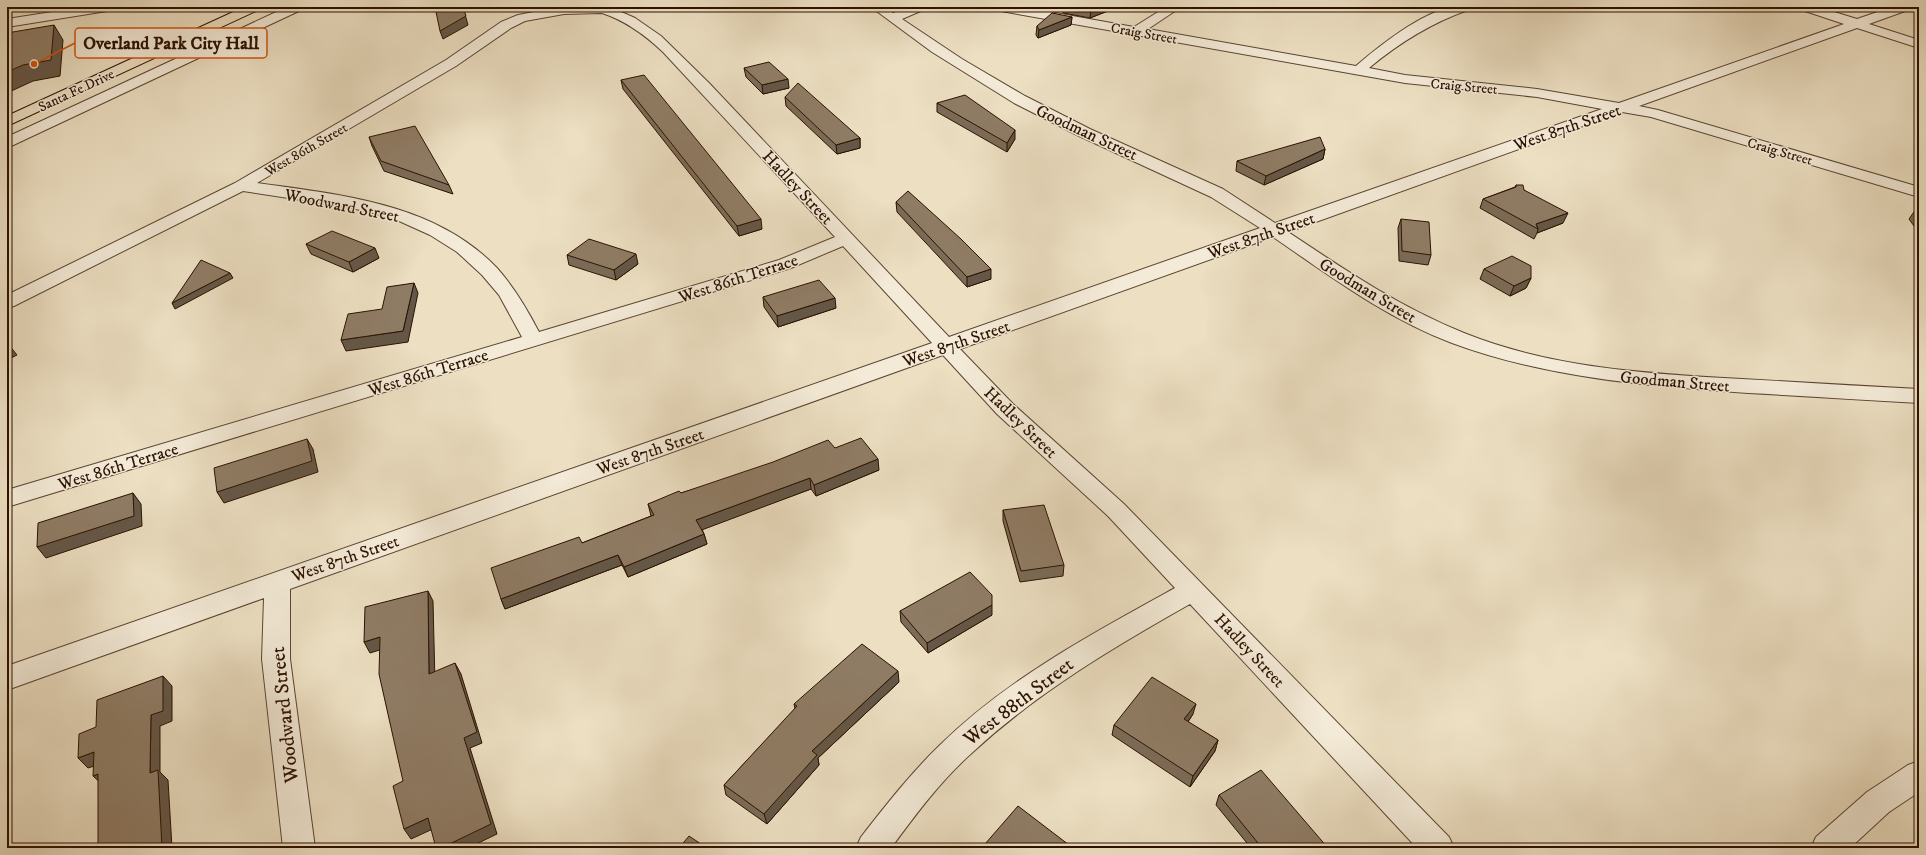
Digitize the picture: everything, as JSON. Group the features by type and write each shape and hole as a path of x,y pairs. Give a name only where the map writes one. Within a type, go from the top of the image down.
{"main road":[{"name":"Santa Fe Drive","path":"7,122 254,7"}],"street":[{"path":"7,23 57,11 107,7"},
{"path":"7,144 297,7"},
{"name":"Goodman Street","path":"877,7 957,64 1009,94 1086,133 1177,173 1221,195 1382,302 1422,323 1460,339 1522,359 1581,372 1647,380 1919,396"},
{"path":"892,18 919,7"},
{"name":"Craig Street","path":"1001,7 1429,83 1560,96 1624,107 1653,113 1919,192"},
{"path":"1136,31 1175,7"},
{"path":"1358,71 1382,50 1404,35 1427,22 1464,7"},
{"path":"1806,7 1919,44"},
{"name":"West 87th Street","path":"7,678 1904,7"},
{"name":"West 86th Street","path":"7,302 241,186 432,74 508,18 522,18 564,10 601,8"},
{"name":"Hadley Street","path":"601,8 623,16 654,35 704,86 1005,409 1116,510 1438,848"},
{"name":"Woodward Street","path":"241,186 368,206 396,214 434,230 459,244 490,271 512,300 534,340"},
{"name":"West 86th Terrace","path":"7,499 785,264 846,239"},
{"name":"Woodward Street","path":"277,582 276,659 299,848"},
{"name":"West 88th Street","path":"872,848 910,798 963,742 1027,691 1106,638 1193,590"},
{"path":"1827,848 1878,802 1919,775"}],"building":[{"path":"435,7 463,7 466,16 440,31"},
{"path":"1077,7 1098,7 1091,10"},
{"path":"1052,13 1072,17 1039,30 1037,26"},
{"path":"54,25 51,60 23,65 7,72 7,33"},
{"path":"769,62 788,79 762,85 744,68"},
{"path":"644,75 761,219 737,226 621,80"},
{"path":"798,83 860,138 836,145 785,97"},
{"path":"965,95 1015,130 1007,143 937,103"},
{"path":"415,126 449,185 381,161 369,137"},
{"path":"1320,137 1325,149 1266,176 1237,161"},
{"path":"1516,185 1523,185 1524,190 1568,213 1536,224 1538,229 1483,199 1516,187"},
{"path":"908,191 961,239 991,269 967,277 896,202"},
{"path":"1401,219 1429,222 1431,255 1402,251"},
{"path":"332,231 375,248 349,262 306,244"},
{"path":"589,239 636,254 614,270 567,255"},
{"path":"1512,256 1531,266 1531,278 1514,286 1484,269"},
{"path":"201,260 230,273 172,303"},
{"path":"819,280 835,298 777,316 763,297"},
{"path":"414,283 403,331 341,340 348,314 382,309 387,287"},
{"path":"861,438 878,459 814,485 810,478 696,520 704,534 624,567 618,555 501,599 491,568 579,537 582,543 654,515 648,504 679,491 681,493 773,462 828,440 835,448"},
{"path":"307,439 312,461 217,492 214,468"},
{"path":"133,493 134,516 37,547 38,523"},
{"path":"1044,505 1064,565 1021,571 1003,510"},
{"path":"970,572 992,595 992,605 927,643 900,611"},
{"path":"428,591 429,674 455,663 477,732 464,738 491,824 441,848 436,848 428,818 404,829 393,786 403,781 379,674 380,637 364,642 365,607"},
{"path":"862,644 898,671 812,751 817,755 764,814 724,785 797,706 794,704"},
{"path":"163,676 163,711 151,715 150,773 158,770 162,848 98,848 98,774 93,776 94,752 78,758 79,734 96,727 97,700"},
{"path":"1152,677 1196,704 1184,719 1218,740 1193,776 1114,725"},
{"path":"1261,770 1328,848 1262,848 1219,795"},
{"path":"1018,806 1073,848 990,848 985,844"},
{"path":"689,836 707,848 679,848"},
{"path":"492,845 497,848 490,848"}],"place":[{"name":"Overland Park City Hall","path":"34,64"}]}
